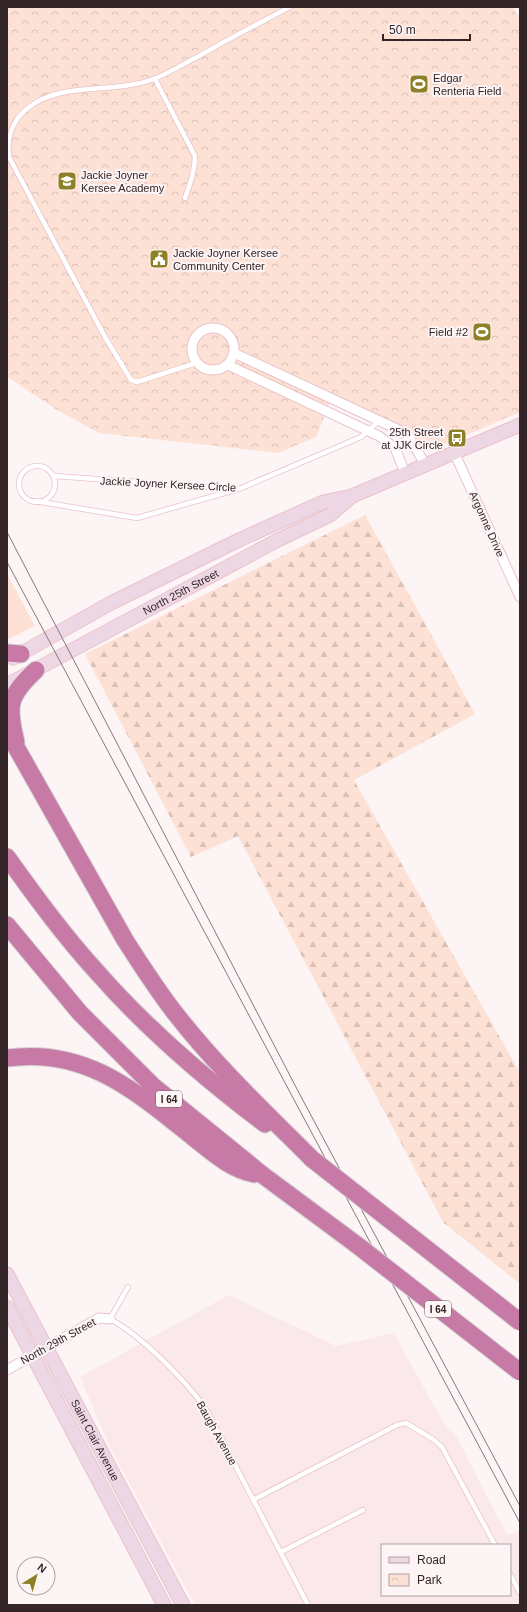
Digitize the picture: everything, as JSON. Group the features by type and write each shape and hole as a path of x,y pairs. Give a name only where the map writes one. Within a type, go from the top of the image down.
{"highway":[{"path":"17,748 10,718 10,705 15,694 36,670"},
{"path":"7,731 125,940 157,989 175,1013 228,1074 312,1159"},
{"path":"7,857 40,903 91,966 146,1024 215,1085 520,1322"},
{"name":"I 64","path":"7,925 80,1013 152,1085 264,1176 357,1245 520,1372"},
{"path":"7,1058 45,1055 69,1060 106,1074 153,1106 226,1164 248,1173 264,1176"}],"main road":[{"name":"North 25th Street","path":"12,656 111,602 184,565 322,502 352,496 520,425"},
{"name":"North 25th Street","path":"7,685 269,544 330,515 352,496"},
{"name":"Saint Clair Avenue","path":"7,1274 182,1605"},
{"name":"Saint Clair Avenue","path":"7,1307 164,1605"}],"street":[{"path":"212,327 219,328 227,332 233,340 234,353 228,365 215,370 206,369 196,363 191,350 193,340 202,330 212,327"},
{"path":"234,353 399,430 409,437 425,464"},
{"path":"228,365 379,436 395,448 405,473"},
{"name":"Argonne Drive","path":"454,452 520,597"},
{"name":"North 29th Street","path":"7,1370 99,1318 110,1319"}],"lane":[{"path":"196,363 138,382 130,380 105,337 9,157 8,143 10,132 20,116 36,102 53,95 79,90 112,88 155,79 290,7"},
{"path":"155,79 195,156 194,173 185,198"},
{"name":"Jackie Joyner Kersee Circle","path":"54,476 238,489 360,437 379,421"},
{"path":"35,501 42,501 50,496 55,487 54,476 50,470 38,466 29,468 20,478 21,492 25,496 35,501 137,518 238,489"},
{"path":"110,1319 128,1287"},
{"name":"Baugh Avenue","path":"110,1319 131,1332 198,1398 206,1409 308,1605"},
{"path":"253,1500 397,1425 406,1423 434,1440 442,1447 494,1544"},
{"path":"281,1552 363,1510"},
{"path":"511,1576 520,1593"}],"shaded area":[{"path":"229,1295 336,1346 394,1333 445,1426 455,1434 507,1535 519,1531 520,1605 195,1605 111,1449 80,1377"}],"green space":[{"path":"7,7 513,7 520,19 520,412 432,450 420,443 405,427 333,394 316,437 278,453 99,433 57,410 9,378 7,374"},
{"path":"365,515 475,714 354,780 520,1073 520,1284 443,1222 238,836 191,857 85,654"},
{"path":"7,574 35,626 7,640"}],"tram line":[{"path":"7,532 298,1091 520,1506"},
{"path":"7,562 520,1523"}],"place":[{"name":"Edgar Renteria Field","path":"419,84"},
{"name":"Jackie Joyner Kersee Academy","path":"67,181"},
{"name":"Jackie Joyner Kersee Community Center","path":"159,259"},
{"name":"Field #2","path":"482,332"},
{"name":"25th Street at JJK Circle","path":"457,438"}]}
